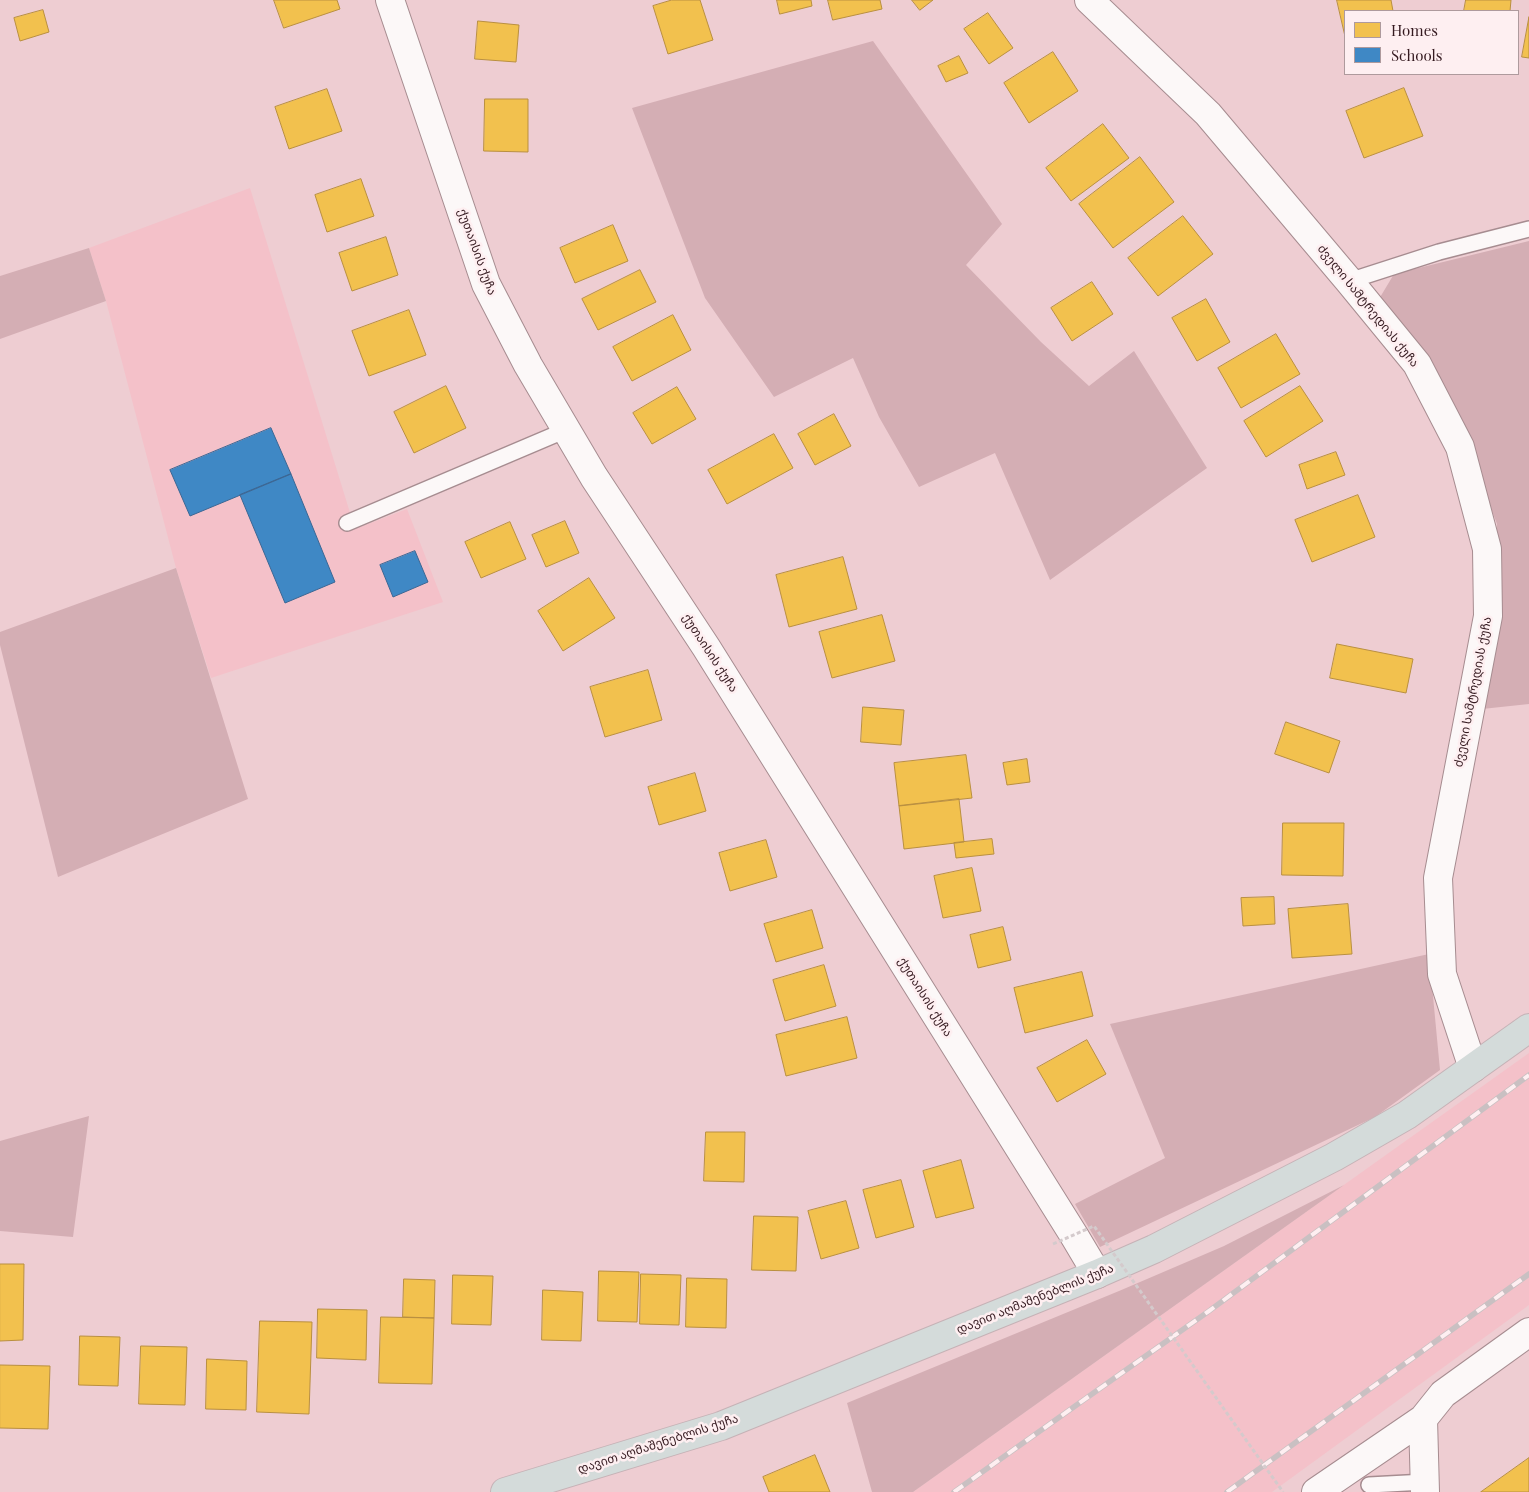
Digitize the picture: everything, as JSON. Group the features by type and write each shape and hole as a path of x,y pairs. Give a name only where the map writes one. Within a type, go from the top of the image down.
{"main road":[{"name":"დავით აღმაშენებლის ქუჩა","path":"505,1492 721,1426 1154,1249 1334,1157 1407,1114 1529,1028"}],"street":[{"name":"ქუთაისის ქუჩა","path":"390,0 486,284 528,365 594,476 706,647 1070,1229 1096,1274"},
{"name":"ძველი სამტრედიას ქუჩა","path":"1089,0 1208,114 1349,281 1417,364 1460,447 1487,548 1488,616 1438,878 1442,974 1473,1068"},
{"path":"1316,1492 1423,1419 1443,1394 1529,1332"},
{"path":"1423,1419 1425,1487"}],"lane":[{"path":"1349,281 1439,252 1529,229"},
{"path":"347,523 566,430"},
{"path":"1369,1485 1425,1487"}],"path":[{"path":"1052,1244 1094,1226 1283,1492"}],"shaded area":[{"path":"873,41 1002,224 966,265 1041,342 1089,386 1134,351 1207,468 1050,580 995,453 919,487 879,417 853,358 774,397 705,298 632,108"},
{"path":"250,188 355,529 407,509 443,602 211,678 176,568 106,301 89,248"},
{"path":"1529,241 1529,704 1482,709 1491,643 1497,524 1466,443 1379,299 1394,274"},
{"path":"89,248 106,301 0,339 0,276"},
{"path":"176,568 248,799 58,877 0,645 0,632"},
{"path":"1429,954 1440,1070 1375,1117 1100,1247 1075,1204 1165,1158 1110,1024"},
{"path":"1529,1053 1529,1305 1272,1492 913,1492"},
{"path":"89,1116 73,1237 0,1231 0,1141"},
{"path":"1344,1185 913,1492 872,1492 847,1403 1224,1246"}],"building: Homes":[{"path":"274,0 337,0 340,9 284,28"},
{"path":"672,0 700,0 713,40 668,54 653,6"},
{"path":"777,0 811,0 812,6 780,14"},
{"path":"828,0 880,0 882,9 833,20"},
{"path":"912,0 933,0 920,10"},
{"path":"1337,0 1391,0 1393,10 1344,10 1344,32"},
{"path":"1466,0 1511,0 1510,10 1464,10"},
{"path":"43,10 49,32 20,41 14,18"},
{"path":"988,13 1013,48 989,64 964,29"},
{"path":"1529,17 1529,58 1522,57"},
{"path":"478,21 519,25 516,62 475,59"},
{"path":"1053,52 1078,91 1029,123 1004,83"},
{"path":"959,56 968,73 946,82 938,66"},
{"path":"1404,88 1423,136 1364,158 1346,111"},
{"path":"327,89 342,131 289,149 275,107"},
{"path":"485,99 528,99 528,152 484,151"},
{"path":"1103,124 1129,158 1071,201 1046,168"},
{"path":"1140,157 1174,202 1113,248 1079,204"},
{"path":"361,179 374,216 327,232 315,195"},
{"path":"1183,216 1213,254 1158,296 1128,258"},
{"path":"613,225 628,261 575,283 560,248"},
{"path":"386,237 398,275 352,291 339,253"},
{"path":"640,270 656,302 598,330 582,299"},
{"path":"1092,282 1113,314 1072,341 1051,308"},
{"path":"1206,299 1230,342 1197,361 1172,318"},
{"path":"409,310 426,355 369,376 352,331"},
{"path":"673,315 691,350 632,381 613,347"},
{"path":"1276,334 1300,374 1241,408 1218,368"},
{"path":"446,386 466,428 414,453 394,412"},
{"path":"1300,386 1323,421 1266,457 1244,421"},
{"path":"677,387 696,419 652,444 633,413"},
{"path":"834,414 851,446 815,465 798,434"},
{"path":"774,434 793,468 727,504 708,470"},
{"path":"1336,452 1345,475 1307,489 1299,465"},
{"path":"1358,495 1375,537 1312,562 1295,520"},
{"path":"565,521 579,553 546,567 532,535"},
{"path":"510,522 526,559 481,578 465,542"},
{"path":"843,557 857,609 789,627 776,575"},
{"path":"589,578 615,618 563,651 538,611"},
{"path":"882,615 895,661 832,678 819,632"},
{"path":"1337,644 1413,659 1406,693 1330,678"},
{"path":"648,670 662,720 605,737 590,687"},
{"path":"863,707 904,710 901,745 861,742"},
{"path":"1286,722 1340,741 1329,773 1275,754"},
{"path":"966,755 972,798 899,806 894,763"},
{"path":"1027,759 1030,782 1007,785 1003,763"},
{"path":"695,773 706,811 659,825 648,787"},
{"path":"959,799 964,842 904,849 899,806"},
{"path":"1283,823 1344,823 1343,876 1282,875"},
{"path":"992,839 994,854 956,858 954,843"},
{"path":"766,840 777,877 730,891 719,853"},
{"path":"972,868 981,911 943,918 934,876"},
{"path":"1274,897 1275,924 1243,926 1241,898"},
{"path":"1348,904 1352,954 1292,958 1288,909"},
{"path":"812,910 823,948 776,962 764,924"},
{"path":"1003,927 1011,960 978,968 970,935"},
{"path":"824,965 836,1006 785,1021 773,980"},
{"path":"1082,972 1093,1016 1025,1033 1014,988"},
{"path":"847,1017 857,1058 786,1076 776,1035"},
{"path":"1087,1040 1106,1074 1057,1102 1037,1068"},
{"path":"706,1132 745,1132 744,1182 704,1181"},
{"path":"961,1160 974,1208 936,1218 923,1171"},
{"path":"901,1180 914,1227 876,1238 863,1190"},
{"path":"846,1201 859,1248 821,1259 808,1211"},
{"path":"754,1216 798,1217 796,1271 752,1270"},
{"path":"0,1264 24,1264 23,1340 0,1341"},
{"path":"599,1271 639,1272 637,1322 598,1321"},
{"path":"641,1274 681,1275 679,1325 640,1324"},
{"path":"453,1275 493,1276 491,1325 452,1324"},
{"path":"687,1278 727,1279 726,1328 686,1327"},
{"path":"404,1279 435,1280 434,1318 403,1317"},
{"path":"543,1290 583,1292 581,1341 542,1340"},
{"path":"318,1309 367,1310 366,1360 317,1358"},
{"path":"381,1317 434,1318 432,1384 379,1383"},
{"path":"260,1321 312,1322 309,1414 257,1412"},
{"path":"80,1336 120,1337 118,1386 79,1385"},
{"path":"141,1346 187,1347 185,1405 139,1404"},
{"path":"207,1359 247,1361 246,1410 206,1409"},
{"path":"0,1365 50,1366 48,1429 0,1428"},
{"path":"815,1455 830,1492 769,1492 763,1477"},
{"path":"1529,1458 1529,1492 1481,1492"}],"building: Schools":[{"path":"271,428 291,474 190,516 170,470"},
{"path":"291,474 335,582 285,603 240,495"},
{"path":"415,551 428,582 393,597 380,565"}],"railway":[{"path":"954,1492 1209,1311 1529,1075"},
{"path":"1227,1492 1529,1274"}]}
